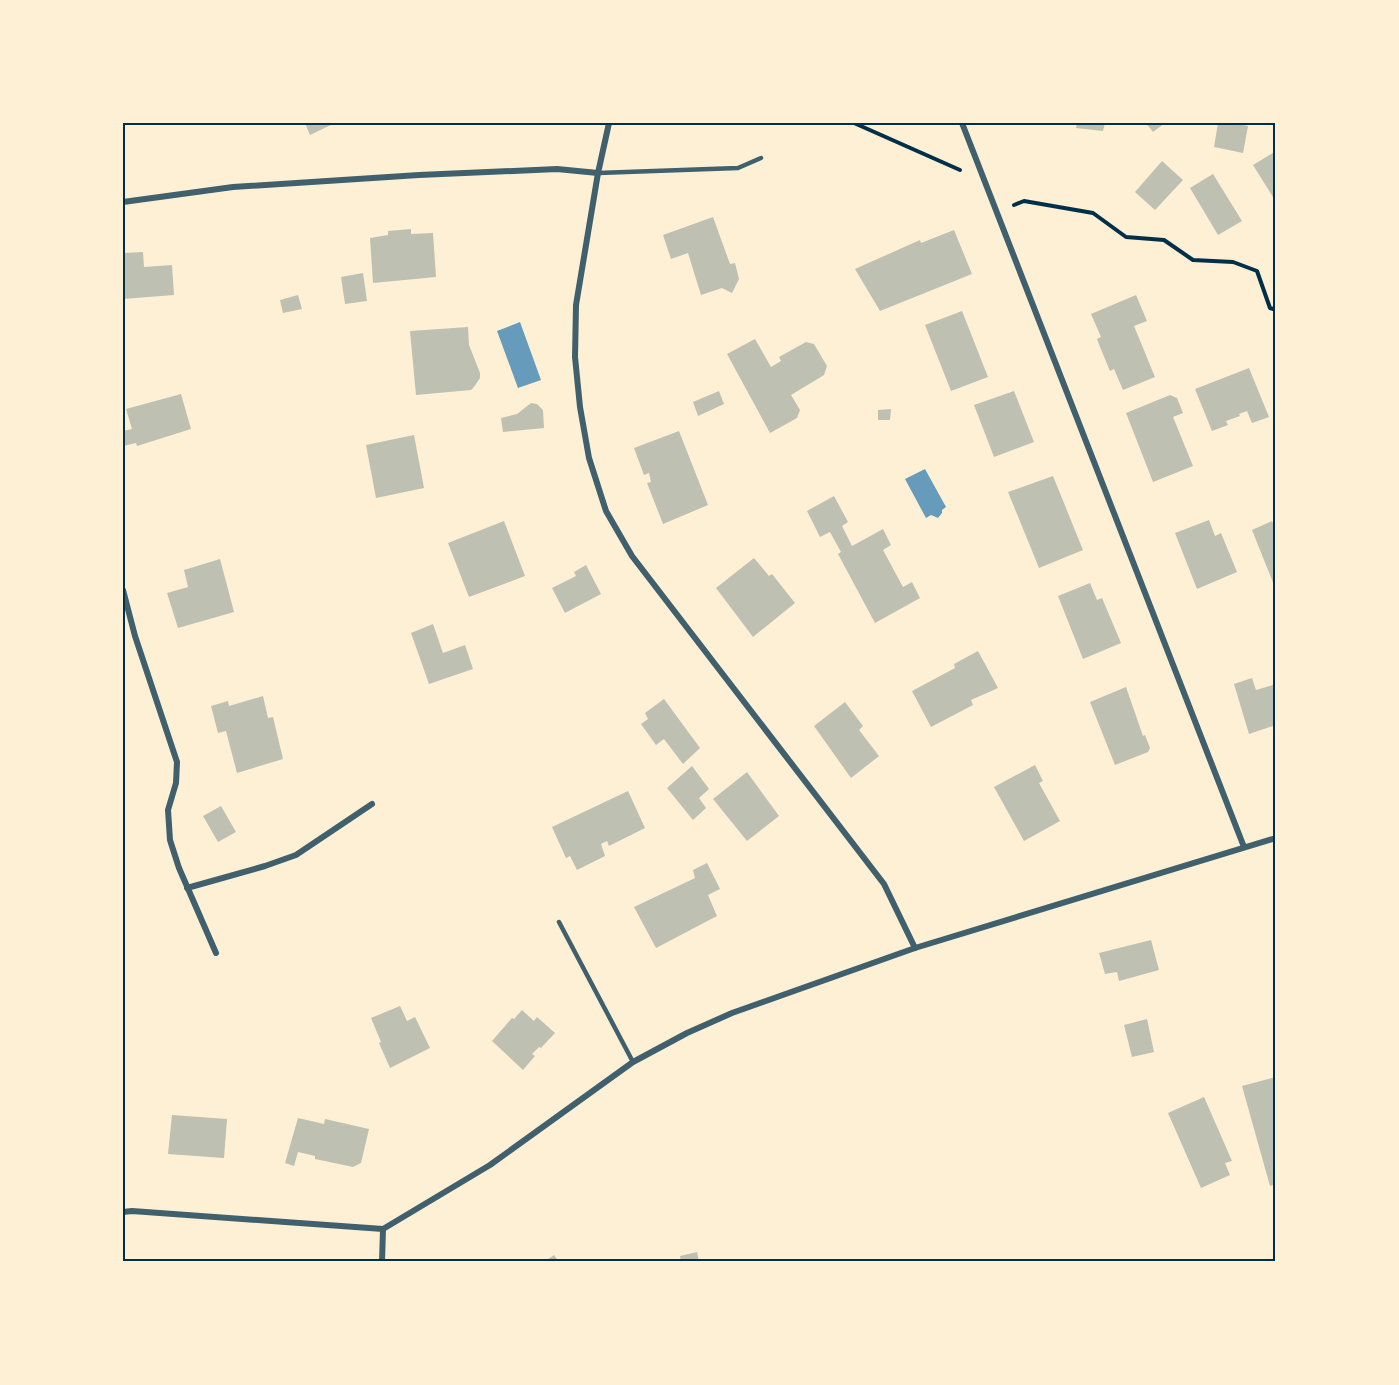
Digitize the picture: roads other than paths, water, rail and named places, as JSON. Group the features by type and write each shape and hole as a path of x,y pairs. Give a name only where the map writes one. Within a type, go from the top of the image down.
{"street":[{"path":"609,123 598,173 576,305 575,357 580,407 589,458 606,511 632,556 884,884 915,948"},
{"path":"962,123 1244,847"},
{"path":"123,202 233,187 418,175 557,169 598,173"},
{"path":"123,590 135,636 177,762 176,783 168,810 173,849 216,953"},
{"path":"188,888 296,855 372,804"},
{"path":"123,1212 383,1229 490,1165 633,1062 687,1033 732,1013 915,948 1276,838"},
{"path":"382,1262 383,1229"}],"lane":[{"path":"598,173 738,168 761,158"},
{"path":"559,922 633,1062"}],"water":[{"path":"520,322 541,380 518,388 497,331"},
{"path":"925,469 946,507 938,518 931,515 926,518 905,479"}]}
